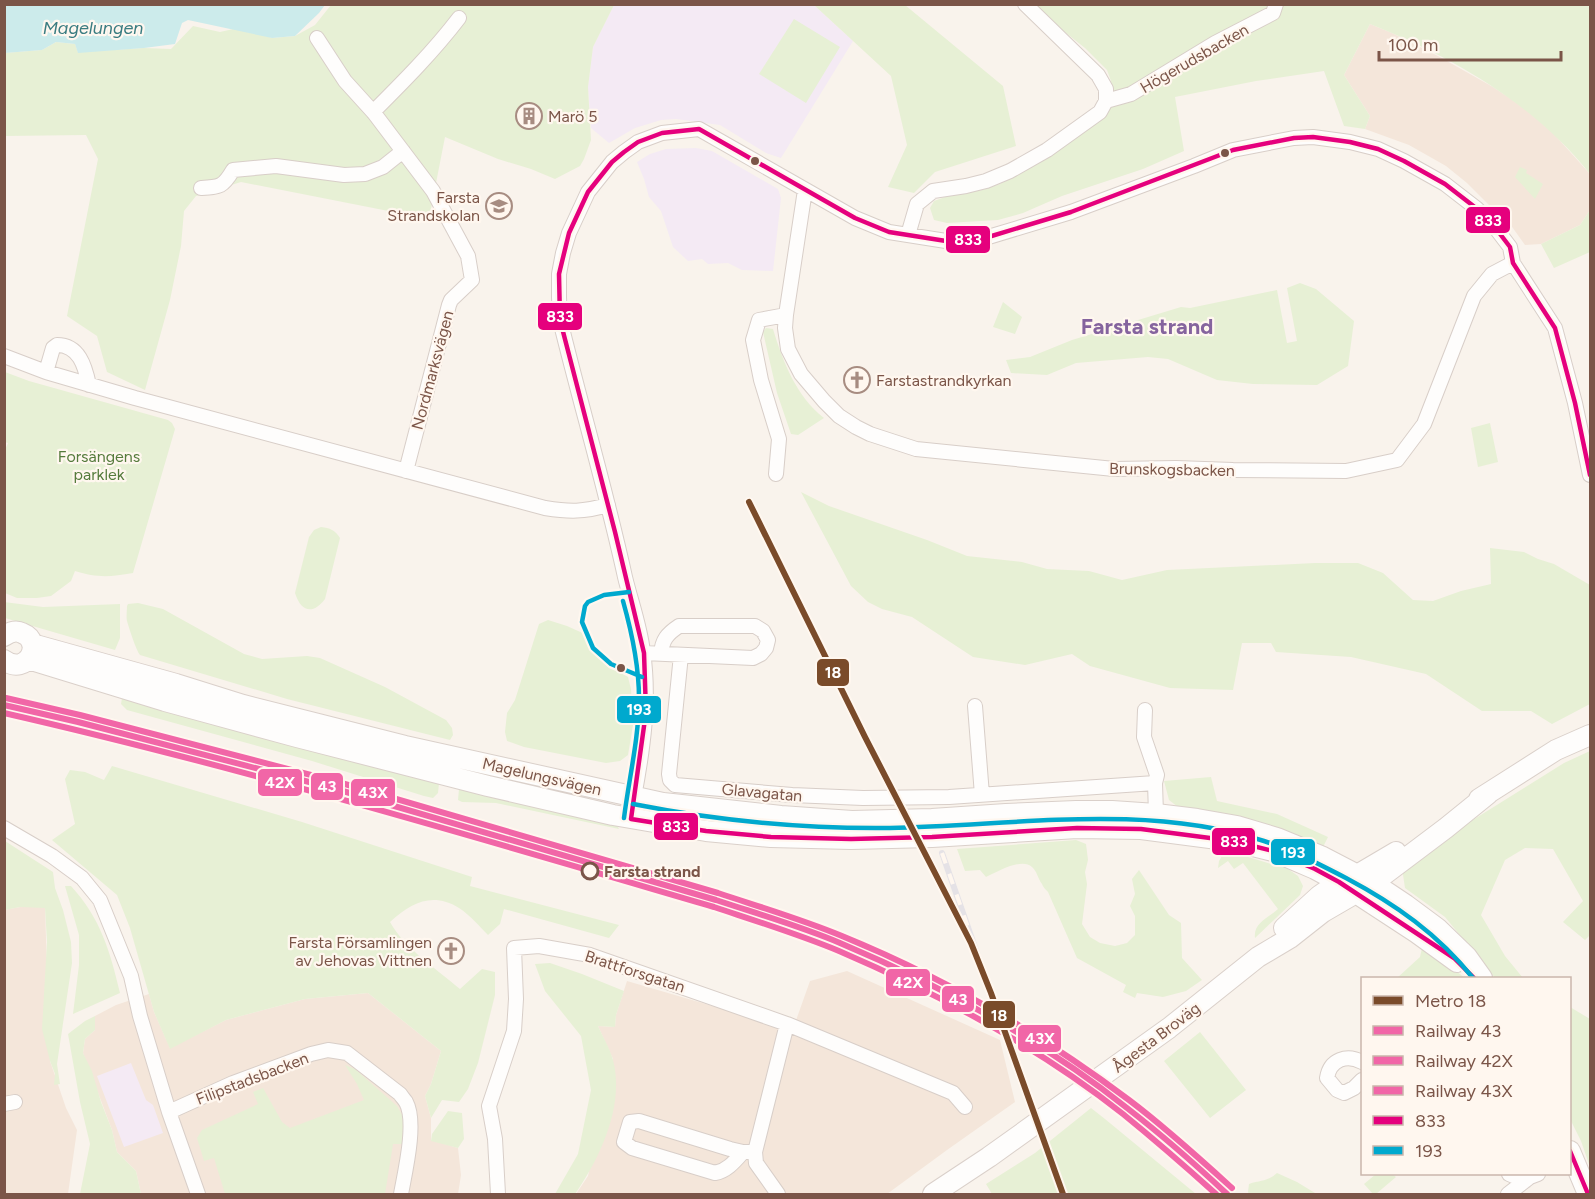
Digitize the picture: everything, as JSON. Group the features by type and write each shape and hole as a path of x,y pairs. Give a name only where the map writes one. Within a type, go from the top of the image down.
{"main road":[{"name":"Magelungsvägen","path":"4,636 19,632 27,636 30,652"},
{"name":"Magelungsvägen","path":"6,666 19,665 30,652"},
{"name":"Magelungsvägen","path":"30,652 166,681 243,705 405,746 663,803 781,816 852,820 1112,811 1156,814 1238,826 1277,838 1323,857 1454,958 1473,977"},
{"name":"Magelungsvägen","path":"30,652 243,723 488,786 632,819 706,831 771,837 851,839 932,837 1077,828 1141,829 1212,837 1273,851 1406,904 1437,928 1467,957 1481,977"},
{"name":"Ågesta Broväg","path":"933,1194 989,1157 1169,1028 1258,957 1290,938 1355,883 1442,820 1488,794 1556,750 1590,735"},
{"path":"632,819 634,797"},
{"path":"1571,1159 1587,1194"}],"street":[{"path":"1025,4 1040,10 1098,75 1106,89 1106,101"},
{"name":"Högerudsbacken","path":"908,235 917,204 933,191 986,181 1010,171 1047,150 1090,120 1100,112 1106,101 1131,94 1215,43 1273,13 1276,4"},
{"path":"373,112 438,45 459,18"},
{"name":"Nordmarksvägen","path":"317,38 345,81 373,112 433,191 468,256 472,280 451,300 449,305 406,471"},
{"path":"634,797 646,712 644,653 561,320 559,274 569,232 588,192 612,162 638,142 662,133 699,129 855,218 889,231 946,241 985,238 1071,212 1233,150 1294,138 1313,137 1350,142 1378,149 1445,184 1476,208 1510,247 1513,263 1555,328 1575,403 1590,475"},
{"path":"201,188 216,188 225,184 233,170 276,166 344,176 365,174 383,167 403,151"},
{"name":"Brunskogsbacken","path":"805,190 786,315 788,349 801,374 839,416 863,430 916,449 1114,469 1346,471 1397,460 1424,424 1474,296 1492,274 1513,263"},
{"path":"776,474 779,439 761,380 753,340 759,320 786,315"},
{"path":"46,372 53,348 57,345 64,345 74,350 83,362 89,385"},
{"path":"4,356 89,385 525,503 579,512 608,505"},
{"path":"644,653 661,654 681,655 753,658 761,654 768,640 763,631 755,626 679,626 669,632 662,642 661,654"},
{"name":"Glavagatan","path":"681,655 669,774 670,780 675,785 827,797 950,797 1155,783"},
{"path":"975,706 982,795"},
{"path":"1145,710 1144,737 1157,775 1156,814"},
{"path":"4,828 52,856 82,878 100,900 131,976 140,1016 169,1112 198,1194"},
{"name":"Brattforsgatan","path":"498,1194 495,1139 489,1106 514,1031 516,999 514,948 538,946 590,955 787,1024 953,1093 965,1107"},
{"path":"778,1194 749,1152 730,1149 639,1121 630,1122 624,1143 632,1148 715,1173 721,1172 749,1152 787,1024"},
{"name":"Filipstadsbacken","path":"169,1112 234,1083 311,1054 328,1050 347,1053 400,1094 406,1103 410,1121 408,1155 401,1194"},
{"path":"1361,1062 1347,1058 1336,1062 1328,1071 1327,1078 1337,1090 1344,1093 1361,1081"},
{"path":"1513,1175 1525,1181"},
{"path":"1508,1194 1535,1175"}],"shaded area":[{"path":"614,5 814,5 853,41 781,158 766,153 720,125 676,119 661,120 635,128 609,143 591,128 588,87 593,47"},
{"path":"1370,24 1438,56 1493,87 1523,107 1553,133 1590,174 1590,210 1580,225 1541,244 1525,245 1510,224 1446,166 1409,145 1365,129 1370,116 1344,75"},
{"path":"696,148 712,151 778,189 781,198 773,271 742,270 728,263 708,264 702,259 688,261 673,247 661,211 649,197 637,162 650,154 666,149"},
{"path":"20,907 45,907 50,1061 66,1108 77,1130 68,1194 5,1194 4,910"},
{"path":"847,971 1000,1040 1015,1102 887,1194 576,1194 588,1176 613,1059 598,1026 615,1027 616,1015 627,981 733,1012 794,1026 810,981"},
{"path":"368,993 441,1051 425,1096 431,1118 431,1140 458,1148 461,1175 458,1194 141,1194 136,1171 117,1152 112,1130 83,1053 85,1039 95,1030 95,1016 116,1005 149,994 154,1012 170,1048 226,1020 305,999"},
{"path":"131,1063 146,1100 153,1105 163,1133 124,1147 97,1076"}],"green space":[{"path":"331,5 614,5 593,47 588,87 591,140 580,166 555,179 445,137 429,219 241,182 196,196 184,211 181,246 170,300 145,390 107,372 97,336 67,316 98,159 86,135 5,136 4,53 42,50 56,42 75,44 78,52 144,48 171,49 193,26 220,32 242,27 272,38 295,36 315,25"},
{"path":"814,5 905,5 1003,86 1016,146 935,172 914,193 888,187 907,145 891,76"},
{"path":"1034,5 1590,5 1590,174 1568,149 1518,104 1432,52 1370,24 1344,75 1370,116 1365,129 1344,126 1324,71 1256,81 1175,97 1184,151 1143,169 998,220 947,223 934,220 930,208 934,201 1000,184 1060,147 1112,90 1107,70 1085,48"},
{"path":"794,19 840,47 806,103 759,74"},
{"path":"1520,167 1543,184 1535,199 1515,177"},
{"path":"1590,210 1590,252 1554,268 1541,244 1580,225"},
{"path":"1300,283 1316,289 1354,321 1348,366 1317,385 1253,384 1217,380 1168,359 1148,357 1076,363 1047,375 1011,373 1006,360 1030,357 1072,340 1181,307 1190,308 1277,290 1287,343 1297,341 1287,288"},
{"path":"1003,302 1022,317 1015,334 993,327"},
{"path":"766,328 773,329 786,366 798,389 824,418 798,435 791,434 777,393 763,332"},
{"name":"Forsängens parklek","path":"5,372 172,423 175,429 133,573 104,576 75,571 71,581 51,596 17,598 5,593 4,452 8,443 4,442"},
{"path":"1490,423 1498,462 1478,467 1471,428"},
{"path":"801,492 829,506 967,556 1022,562 1047,569 1089,571 1122,580 1167,570 1358,563 1383,573 1413,600 1433,601 1491,584 1490,548 1524,552 1554,564 1590,585 1590,704 1552,724 1531,711 1482,711 1426,674 1351,657 1276,652 1271,643 1242,643 1233,690 1170,688 1090,666 1072,654 1025,665 973,657 912,617 882,609 868,602 851,586"},
{"path":"321,527 332,530 340,538 325,599 316,607 308,609 301,604 295,593 309,537 314,530"},
{"path":"4,602 43,607 120,604 120,638 115,650 5,618"},
{"path":"138,603 163,609 244,654 262,659 307,656 320,658 385,687 446,720 452,728 453,735 450,740 287,699 140,655 127,621 128,604"},
{"path":"548,620 587,635 603,660 628,677 633,725 628,755 620,761 606,763 524,747 507,741 505,732 507,713 515,700 539,624"},
{"path":"122,698 439,783 438,793 433,798 424,796 312,761 127,710 121,704"},
{"path":"1590,751 1590,935 1585,940 1563,922 1583,901 1553,849 1525,848 1505,860 1481,915 1505,956 1522,977 1494,977 1445,917 1405,888 1402,868 1436,843 1564,763"},
{"path":"112,766 302,822 472,877 470,886 619,925 609,938 504,909 500,924 488,935 459,908 449,903 432,900 406,909 390,922 412,950 460,989 482,969 495,972 495,995 478,1063 468,1089 459,1102 442,1100 431,1118 425,1096 441,1051 368,993 305,999 226,1020 170,1049 154,1012 130,928 117,895 52,840 75,824 65,779 70,770 85,772 104,780"},
{"path":"1211,777 1217,801 1277,814 1328,837 1322,849 1183,811 1169,800 1164,781"},
{"path":"459,789 616,823 619,829 496,803 462,802 458,800"},
{"path":"1076,840 1086,844 1087,884 1082,924 1090,937 1100,943 1115,946 1127,943 1135,935 1135,916 1130,906 1135,894 1132,879 1139,870 1169,915 1181,923 1182,958 1202,980 1186,991 1163,997 1137,993 1135,998 1123,992 1126,985 1077,958 1048,892 1032,867 1028,864 1016,864 986,877 980,870 965,871 957,849"},
{"path":"5,841 53,872 55,888 71,942 72,963 57,1064 60,1084 54,1085 55,1074 42,1029 47,942 45,908 20,907 5,910"},
{"path":"1235,853 1288,869 1298,876 1303,886 1300,895 1255,938 1256,928 1278,909 1243,863 1234,869 1228,861 1218,868 1222,856"},
{"path":"65,886 71,886 97,923 108,949 120,993 73,1014 79,965 79,935"},
{"path":"1422,948 1437,956 1464,977 1398,977 1420,957"},
{"path":"550,963 624,991 616,1015 615,1027 598,1026 613,1060 616,1077 613,1113 601,1148 575,1194 555,1194 578,1154 591,1090 581,1036 545,991 535,964"},
{"path":"1571,1008 1590,1019 1590,1167 1571,1121"},
{"path":"95,1016 95,1030 85,1039 83,1053 92,1071 117,1152 136,1171 141,1194 80,1194 90,1144 68,1034"},
{"path":"1200,1032 1246,1090 1210,1118 1164,1061"},
{"path":"345,1065 355,1069 397,1106 405,1120 405,1144 393,1144 385,1194 225,1194 214,1158 204,1161 197,1138 202,1130 258,1104 253,1092 263,1088 282,1122 290,1128 364,1100"},
{"path":"1091,1108 1196,1194 992,1194 986,1184 1035,1153"},
{"path":"448,1111 462,1113 464,1139 458,1148 431,1141 432,1134"},
{"path":"1277,1173 1315,1193 1322,1194 1249,1194 1249,1184 1267,1179"},
{"path":"1375,1175 1396,1177 1376,1194 1373,1194 1364,1184"}],"water":[{"name":"Magelungen","path":"4,5 325,5 295,36 272,38 188,20 182,23 175,44 78,53 75,44 56,42 42,50 5,53"}],"railway":[{"path":"942,853 991,993"}],"metro line":[{"name":"18","path":"749,502 865,737 971,943 1063,1194"}],"rail line":[{"name":"43X","path":"6,698 338,782 718,893 827,930 880,952 955,989 1062,1052 1142,1110 1232,1188"},
{"name":"43","path":"4,705 336,789 716,900 825,937 916,977 1025,1037 1094,1083 1140,1118 1227,1194"},
{"name":"42X","path":"4,713 183,757 537,855 714,907 824,945 913,985 1022,1044 1123,1114 1216,1194"}],"transit line":[{"name":"833","path":"1473,977 1454,958 1339,882 1273,851 1233,841 1141,829 1077,828 932,837 851,839 771,837 706,831 631,819 646,712 644,653 560,320 559,274 569,233 588,192 612,162 624,152 638,142 662,133 699,129 855,218 889,232 946,241 985,238 1071,212 1233,150 1294,138 1313,137 1350,142 1378,149 1445,184 1476,208 1510,247 1513,263 1555,328 1575,403 1590,475"},
{"name":"193","path":"629,592 604,595 588,602 582,622 593,648 611,664 642,677"},
{"name":"193","path":"623,601 638,673 639,698 636,743 624,818"},
{"name":"193","path":"633,804 728,819 826,827 890,828 1125,819 1172,822 1218,829 1285,849 1364,888 1415,921 1445,947 1472,977"},
{"name":"833","path":"1571,1153 1588,1194"}],"place":[{"name":"Marö 5","path":"529,116"},
{"name":"Farsta Strandskolan","path":"499,206"},
{"name":"Farstastrandkyrkan","path":"857,380"},
{"name":"Farsta strand","path":"590,871"},
{"name":"Farsta Församlingen av Jehovas Vittnen","path":"451,951"}],"district":[{"name":"Farsta strand","path":"1147,326"}]}
